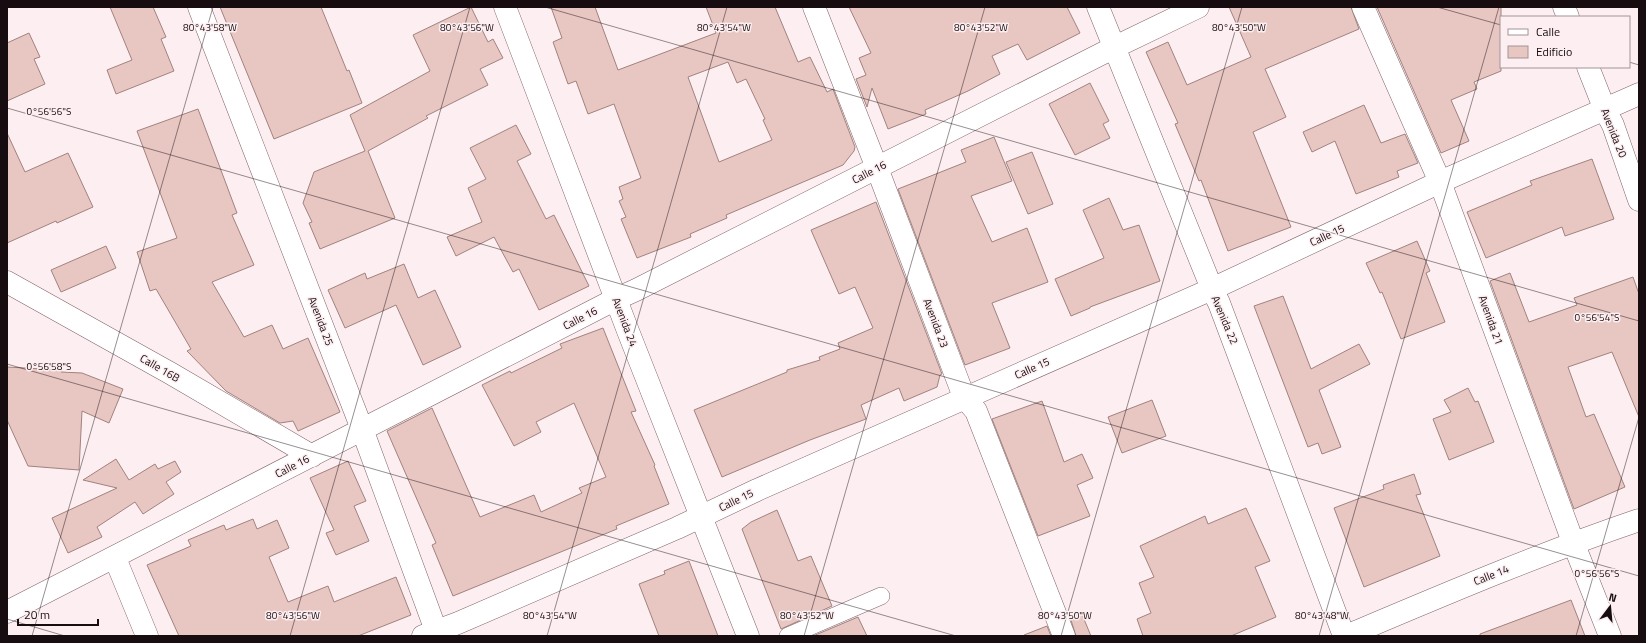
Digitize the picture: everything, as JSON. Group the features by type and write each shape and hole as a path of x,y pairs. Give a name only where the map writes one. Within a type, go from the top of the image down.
{"street":[{"name":"Avenida 25","path":"199,7 362,429 432,634"},
{"name":"Avenida 24","path":"505,7 616,299 748,636"},
{"name":"Avenida 23","path":"814,7 964,397 976,411 1064,636"},
{"name":"Avenida 22","path":"1098,7 1113,48 1219,303 1345,636"},
{"name":"Calle 16","path":"7,612 115,558 616,299 1113,48 1198,7"},
{"name":"Avenida 21","path":"1363,7 1440,182 1573,542 1610,636"},
{"name":"Avenida 20","path":"1588,68 1605,110 1613,125 1639,200"},
{"name":"Calle 15","path":"432,634 701,517 757,490 964,397 1212,289 1440,182 1639,94"},
{"name":"Calle 16B","path":"7,282 170,373 312,456"},
{"name":"Calle 14","path":"1345,636 1573,542 1639,520"},
{"path":"115,558 147,636"},
{"path":"788,636 882,596"}],"building":[{"path":"110,7 153,7 166,37 161,39 174,71 116,94 107,70 132,60"},
{"path":"220,7 321,7 347,71 349,70 362,103 274,139"},
{"path":"471,7 488,42 493,39 503,58 480,69 488,85 426,116 428,118 368,151 395,218 320,249 309,223 312,222 303,203 314,172 365,151 350,115 430,71 413,35"},
{"path":"551,7 595,7 618,70 716,33 706,7 775,7 798,62 810,57 827,92 833,89 855,147 854,151 843,165 726,215 727,218 690,234 691,237 637,258 621,219 626,217 619,201 623,199 619,187 641,178 614,104 588,114 576,81 568,84 553,42 562,38","holes":["728,62 737,83 746,79 765,119 763,120 772,140 719,162 688,77"]},
{"path":"849,7 1067,7 1080,33 1027,60 1018,44 992,56 1000,74 968,91 925,110 926,114 888,129 872,88 867,107 856,79 866,75 859,58 871,53"},
{"path":"1229,7 1351,7 1359,29 1265,69 1286,117 1253,132 1291,227 1228,251 1201,180 1199,181 1175,124 1178,123 1146,52 1168,42 1187,85 1251,57"},
{"path":"1377,7 1501,7 1501,71 1474,82 1477,89 1451,100 1469,141 1441,153"},
{"path":"29,33 40,57 34,59 45,84 7,101 7,43"},
{"path":"1090,83 1109,121 1103,124 1110,138 1075,155 1049,104"},
{"path":"1364,105 1381,143 1405,134 1418,163 1397,171 1399,177 1356,194 1335,141 1312,152 1303,132"},
{"path":"198,109 237,213 232,215 254,265 212,282 244,337 272,325 283,349 308,338 340,412 298,431 293,421 280,423 226,391 187,351 191,349 156,289 150,291 137,252 177,238 137,131"},
{"path":"516,125 531,154 517,161 546,219 554,215 589,286 539,310 519,269 513,272 494,237 456,256 447,237 482,222 468,188 486,179 470,148"},
{"path":"7,133 25,172 68,153 93,207 57,223 56,221 7,243"},
{"path":"994,137 1012,181 971,196 992,242 1027,228 1048,282 992,303 1010,348 965,365 898,189 966,162 961,150"},
{"path":"1032,152 1053,204 1028,214 1006,162"},
{"path":"1592,159 1614,219 1565,236 1562,227 1486,258 1467,212 1532,185 1530,181"},
{"path":"1109,198 1123,230 1139,225 1160,281 1090,307 1071,316 1055,279 1104,258 1083,210"},
{"path":"876,202 942,374 940,375 937,387 904,401 899,388 861,405 866,419 810,440 722,477 694,410 787,372 787,370 820,360 819,357 840,349 838,343 873,328 855,287 839,294 811,230"},
{"path":"1417,241 1430,271 1426,273 1445,322 1401,339 1382,292 1380,293 1366,263"},
{"path":"106,246 116,268 61,292 51,270"},
{"path":"404,264 418,298 435,290 461,347 423,365 396,305 345,328 328,290 365,273 367,279"},
{"path":"1510,273 1529,322 1577,305 1574,298 1633,277 1639,294 1639,417 1612,352 1568,367 1586,417 1594,414 1625,487 1574,509 1490,281"},
{"path":"1283,296 1311,369 1359,344 1370,364 1319,390 1341,447 1322,454 1318,443 1308,447 1254,306"},
{"path":"603,328 636,411 631,412 655,465 654,466 669,504 616,526 617,529 453,596 432,545 436,543 387,431 432,408 480,517 534,495 541,512 582,493 579,488 606,477 574,403 536,422 541,432 514,446 482,385 510,371 511,373 562,348 560,344"},
{"path":"7,367 61,370 61,372 82,373 123,389 109,423 82,411 79,470 28,466 7,420"},
{"path":"1468,388 1475,402 1478,401 1494,442 1449,460 1433,419 1451,412 1444,400"},
{"path":"1152,400 1166,436 1122,453 1108,417"},
{"path":"1042,401 1064,462 1082,454 1093,478 1077,485 1090,516 1038,536 992,419"},
{"path":"116,459 129,480 155,464 158,469 175,461 181,472 166,482 174,494 143,514 135,502 97,527 102,537 68,553 52,518 117,488 83,480"},
{"path":"348,461 366,501 354,506 369,541 336,555 326,533 334,530 310,478"},
{"path":"1414,474 1421,494 1416,495 1440,556 1364,587 1334,508 1384,489 1383,485"},
{"path":"1246,508 1270,561 1255,567 1276,617 1231,636 1143,636 1137,619 1151,613 1139,583 1154,577 1140,546 1205,516 1208,524"},
{"path":"777,510 798,561 811,556 832,606 781,629 742,529 751,522"},
{"path":"253,519 257,529 277,520 289,548 269,557 288,602 328,586 334,602 396,577 411,615 358,636 179,636 147,565 191,546 188,540 224,525 226,530"},
{"path":"689,561 718,636 659,636 639,584 665,574 664,571"},
{"path":"1571,600 1585,636 1480,636 1480,634"},
{"path":"1081,612 1091,636 1076,636 1070,617"},
{"path":"858,617 867,636 813,636"},
{"path":"1047,626 1051,636 1024,635"}]}
